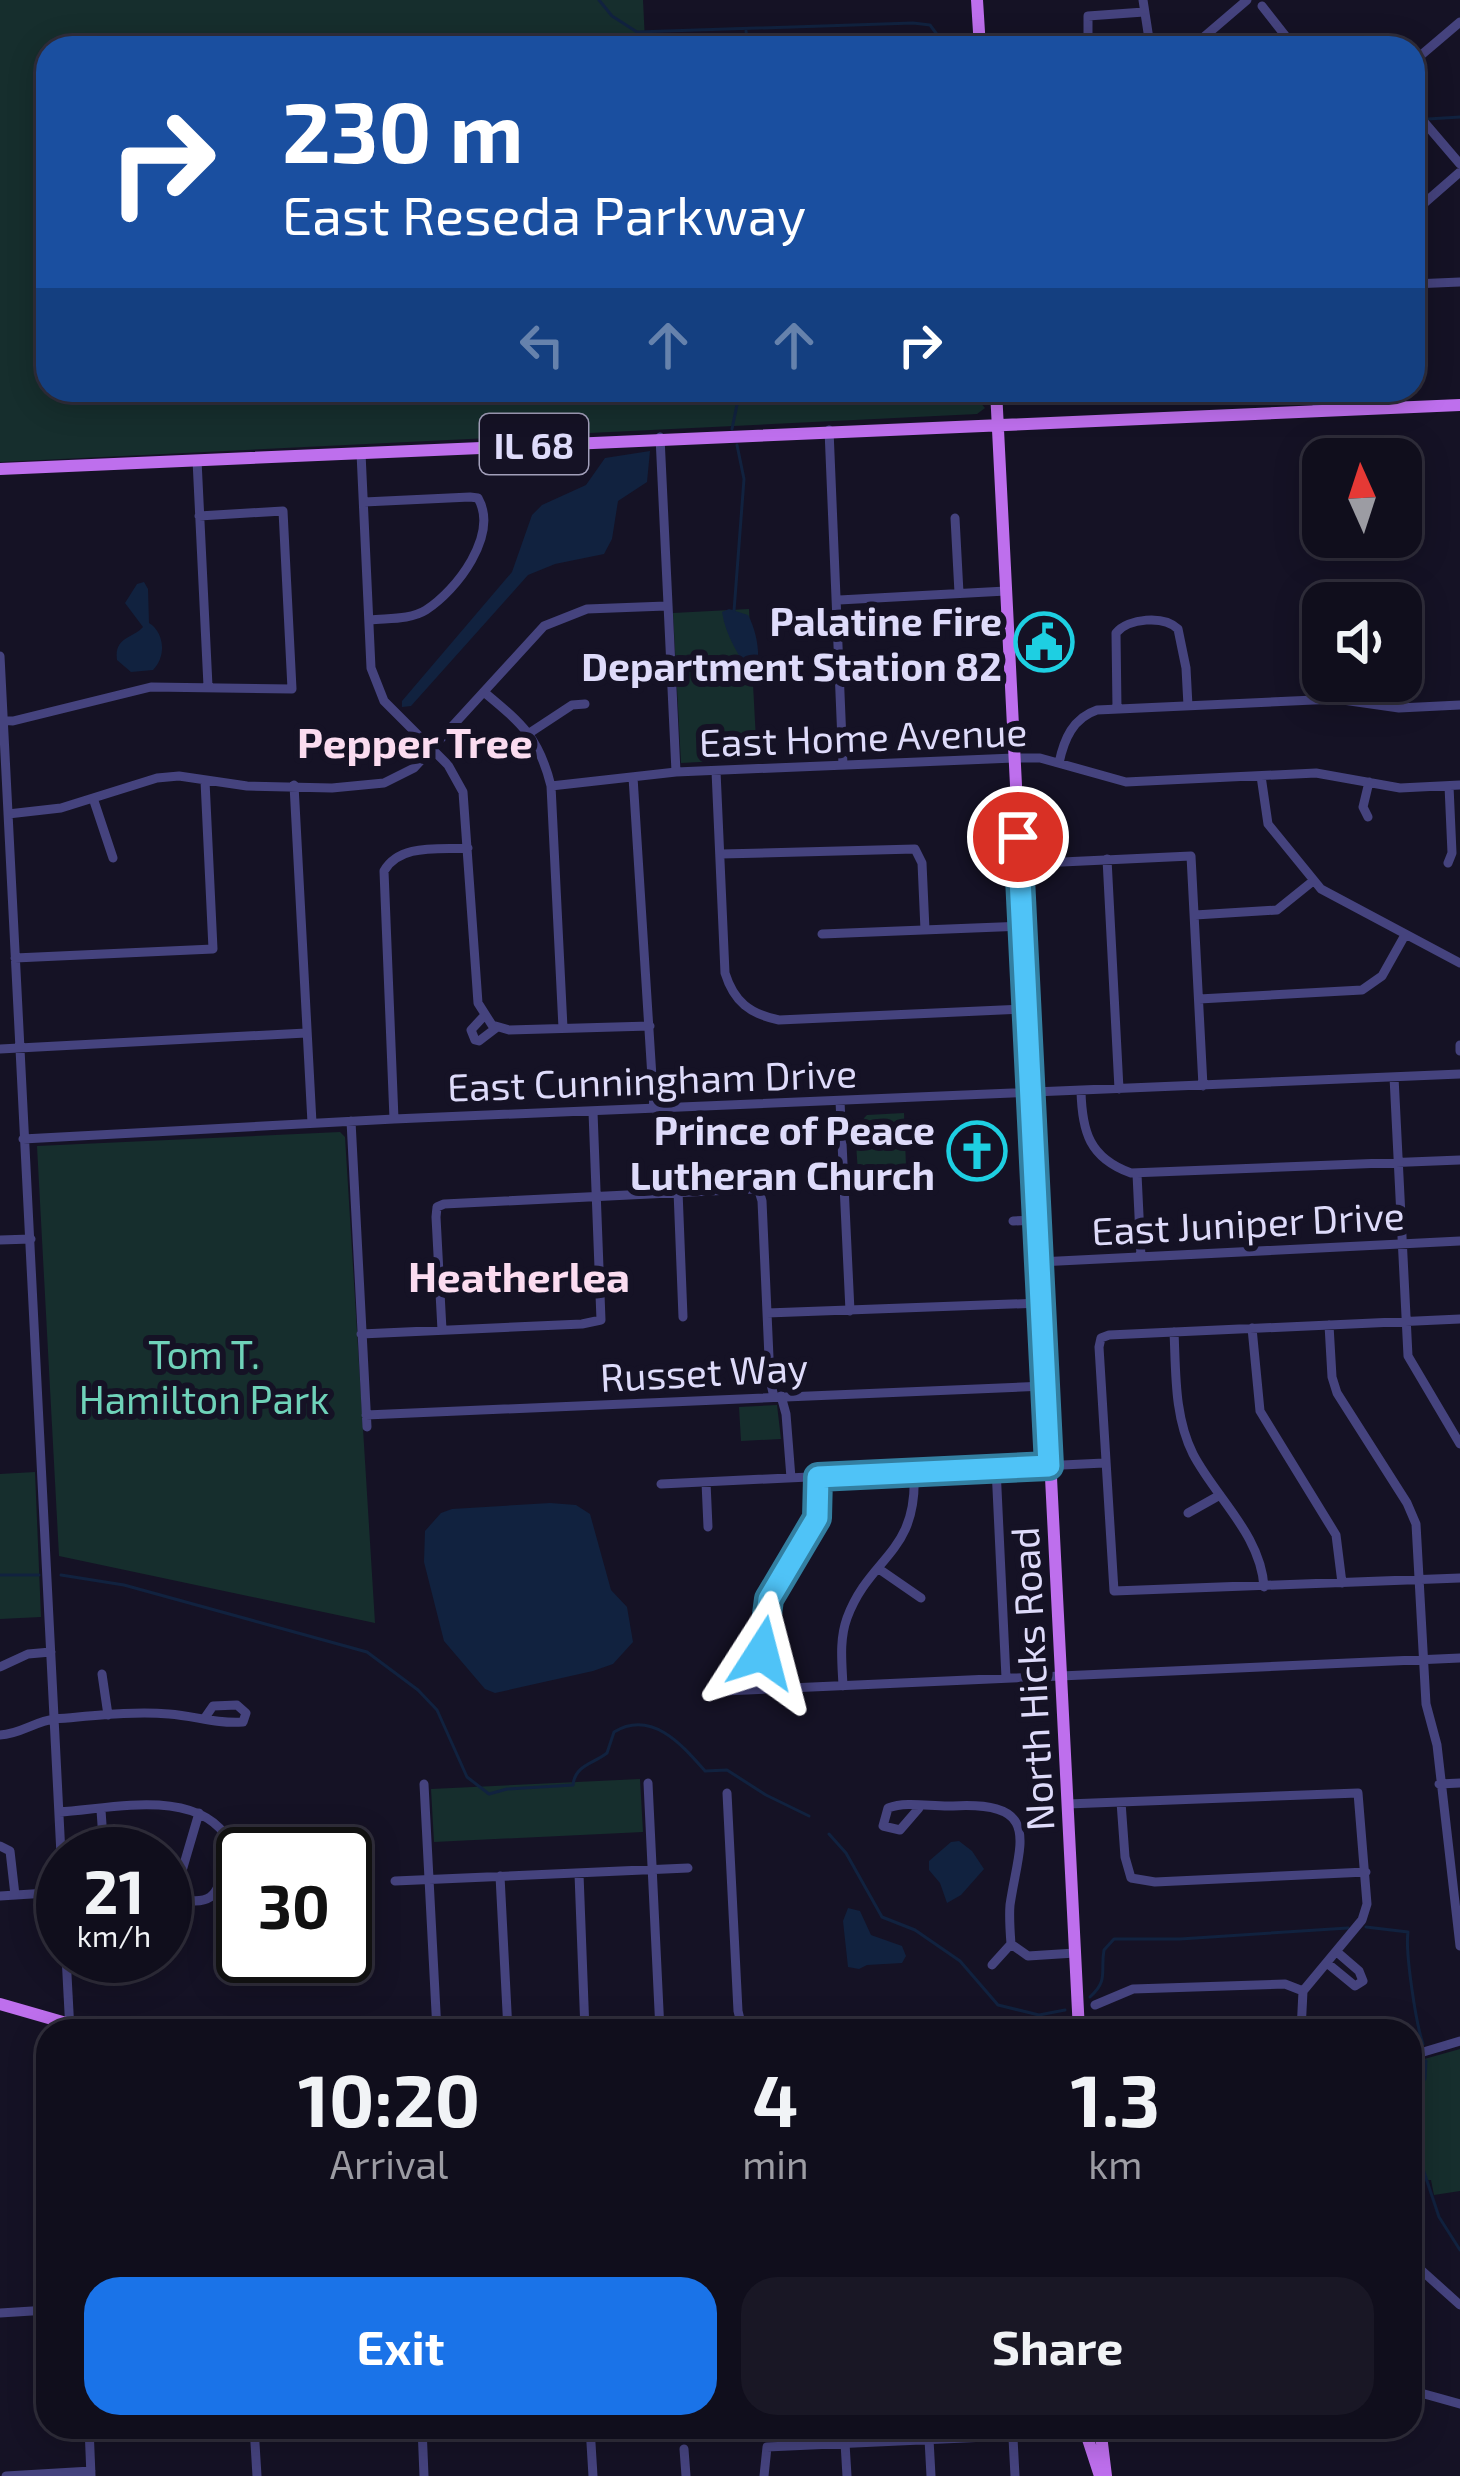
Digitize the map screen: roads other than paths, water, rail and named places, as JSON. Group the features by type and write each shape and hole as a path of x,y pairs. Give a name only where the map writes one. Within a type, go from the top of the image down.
{"main road":[{"path":"977,0 979,36"},
{"name":"North Hicks Road","path":"996,402 1078,2019"},
{"name":"IL 68","path":"0,469 1460,405"},
{"path":"0,2004 44,2019"},
{"path":"1093,2439 1103,2476"}],"street":[{"path":"1205,36 1247,0"},
{"path":"1088,36 1088,16 1143,6 1148,36"},
{"path":"1262,6 1286,36"},
{"path":"1425,52 1460,22"},
{"path":"1425,124 1460,168 1425,202"},
{"path":"1425,283 1460,282"},
{"path":"1317,402 1317,410"},
{"path":"829,430 843,765"},
{"path":"660,437 676,772"},
{"path":"362,453 371,668 384,701 448,765 463,792 478,1003 496,1028"},
{"path":"196,460 208,686"},
{"path":"364,502 470,497 478,498 483,508 477,553 431,606 409,616 370,620"},
{"path":"2,720 132,689 292,689 283,511 200,516"},
{"path":"956,518 959,593"},
{"path":"838,599 1006,591"},
{"path":"8,814 61,808 157,778 339,788 391,781 414,768 530,638 555,620 587,609 666,606"},
{"path":"1118,709 1116,633 1127,623 1166,621 1178,629 1188,706"},
{"path":"0,656 60,1827"},
{"path":"484,692 531,732 545,759 551,786 563,1028"},
{"path":"1059,763 1070,731 1094,711 1336,699 1399,708 1460,705"},
{"path":"531,732 572,705 585,704"},
{"name":"East Home Avenue","path":"551,786 676,772 1014,758 1059,763 1117,782 1316,773 1400,788 1455,786"},
{"path":"716,771 725,973 731,992 742,1005 779,1020 1026,1010"},
{"path":"1261,776 1268,824 1313,881 1330,896 1460,963"},
{"path":"634,777 654,1109"},
{"path":"15,958 213,949 205,781"},
{"path":"1368,817 1363,807 1370,782"},
{"path":"294,785 312,1123"},
{"path":"1448,863 1455,786"},
{"path":"93,798 113,858"},
{"path":"394,1119 384,871 391,859 406,852 468,848"},
{"path":"721,854 915,849 922,863 925,930"},
{"path":"1019,864 1191,856 1203,1086"},
{"path":"1108,859 1119,1089"},
{"path":"1195,915 1277,910 1313,881"},
{"path":"0,922 13,922"},
{"path":"822,934 1022,926"},
{"path":"1199,1000 1362,990 1382,976 1405,935"},
{"path":"733,1016 742,1005"},
{"path":"484,1016 471,1030 475,1040 496,1028 650,1026"},
{"path":"0,1049 306,1033"},
{"name":"East Cunningham Drive","path":"23,1138 1460,1074"},
{"path":"1394,1077 1405,1322 1412,1369 1460,1444"},
{"path":"1081,1090 1083,1124 1092,1148 1113,1166 1137,1174 1460,1160"},
{"path":"840,1101 850,1311"},
{"path":"351,1121 361,1334 601,1320 593,1112"},
{"path":"1137,1174 1141,1257"},
{"path":"678,1191 683,1317"},
{"path":"442,1330 437,1208 597,1195 759,1191 770,1380 786,1414 791,1478"},
{"path":"512,1200 513,1215"},
{"path":"1012,1221 1036,1220"},
{"path":"0,1240 31,1239"},
{"name":"East Juniper Drive","path":"1039,1262 1460,1241"},
{"path":"767,1313 1041,1303"},
{"path":"526,1310 527,1327"},
{"path":"1460,1319 1101,1338 1114,1591 1460,1578"},
{"path":"1329,1325 1333,1383 1413,1515 1426,1708 1437,1745 1460,1946"},
{"path":"1252,1328 1259,1411 1336,1535 1342,1583"},
{"path":"1174,1332 1178,1404 1185,1435 1258,1555 1264,1587"},
{"name":"Russet Way","path":"361,1334 366,1421 778,1396 1046,1386"},
{"path":"661,1484 1104,1463"},
{"path":"996,1468 1006,1678"},
{"path":"843,1686 844,1624 853,1604 910,1526 914,1473"},
{"path":"764,1689 765,1615 776,1583 817,1518 818,1477"},
{"path":"706,1482 708,1527"},
{"path":"1188,1513 1220,1495"},
{"path":"879,1569 921,1598"},
{"path":"0,1667 18,1657 51,1652"},
{"path":"725,1691 1460,1658"},
{"path":"102,1674 108,1715"},
{"path":"0,1735 17,1734 41,1720 174,1714 204,1719"},
{"path":"648,1783 659,2019"},
{"path":"1439,1784 1460,1783"},
{"path":"424,1784 436,2019"},
{"path":"1067,1804 1358,1792 1366,1872 1363,1920 1304,1991 1301,2019"},
{"path":"727,1793 740,2019"},
{"path":"1121,1802 1131,1878 1155,1882 1366,1872"},
{"path":"919,1808 989,1804 1014,1821 1023,1845 1010,1909 1011,1943 992,1965"},
{"path":"59,1812 178,1806 221,1826 230,1842 215,1892 199,1905 192,1903"},
{"path":"101,1810 102,1827"},
{"path":"192,1834 199,1814"},
{"path":"0,1846 14,1860 15,1894"},
{"path":"394,1881 688,1868"},
{"path":"579,1874 585,2019"},
{"path":"500,1876 507,2019"},
{"path":"0,1896 36,1894"},
{"path":"1011,1943 1028,1956 1075,1954"},
{"path":"1327,1964 1354,1986 1363,1981 1359,1971 1336,1952"},
{"path":"68,1983 70,2019"},
{"path":"1096,2005 1133,1989 1285,1984 1304,1991"},
{"path":"1422,2052 1460,2041"},
{"path":"1422,2271 1460,2305"},
{"path":"0,2313 36,2311"},
{"path":"1422,2393 1460,2404"},
{"path":"6,2476 91,2474 89,2439"},
{"path":"255,2439 257,2476"},
{"path":"422,2439 424,2476"},
{"path":"591,2439 593,2476"},
{"path":"764,2476 765,2449 929,2439 931,2476"},
{"path":"1013,2439 1015,2476"},
{"path":"845,2443 847,2476"},
{"path":"685,2449 686,2476"}],"water":[{"path":"650,451 647,482 618,501 612,539 604,554 528,575 411,706 402,707 402,701 512,572 532,515 542,505 586,485 605,458"},
{"path":"144,582 149,623 161,638 162,651 153,670 131,672 117,660 117,652 121,643 143,627 125,603 137,584"},
{"path":"729,609 748,615 751,622 758,651 756,674 750,674 729,637 722,612"},
{"path":"576,1505 590,1514 611,1590 627,1607 633,1642 613,1664 495,1693 485,1689 444,1641 424,1562 425,1531 441,1513 452,1509"},
{"path":"959,1841 984,1869 947,1903 929,1861 951,1842"},
{"path":"848,1908 860,1911 871,1935 902,1946 906,1956 902,1963 848,1967 843,1921"}],"waterway":[{"path":"599,0 612,16 637,32 913,23 930,25 938,36"},
{"path":"746,31 747,36"},
{"path":"1428,119 1460,117"},
{"path":"732,429 738,402"},
{"path":"734,611 744,479 737,445"},
{"path":"0,1575 39,1575"},
{"path":"61,1575 124,1585 367,1652 437,1710 467,1777 489,1794 573,1785 581,1769 607,1753 614,1732 641,1725 666,1734 705,1771 727,1770 809,1816"},
{"path":"829,1834 846,1853 882,1917 915,1930 960,1961 998,2005 1039,2015 1065,2010"},
{"path":"1366,1927 1408,1932 1417,2019"},
{"path":"1090,1997 1102,1980 1104,1950 1114,1939 1348,1928"},
{"path":"1422,2082 1426,2061"},
{"path":"1422,2168 1439,2217 1460,2250"}],"place":[{"name":"Palatine Fire Department Station 82","path":"1044,642"},
{"name":"Prince of Peace Lutheran Church","path":"977,1151"}],"district":[{"name":"Pepper Tree","path":"415,741"},
{"name":"Heatherlea","path":"519,1275"}],"park label":[{"name":"Tom T. Hamilton Park","path":"204,1376"}]}
